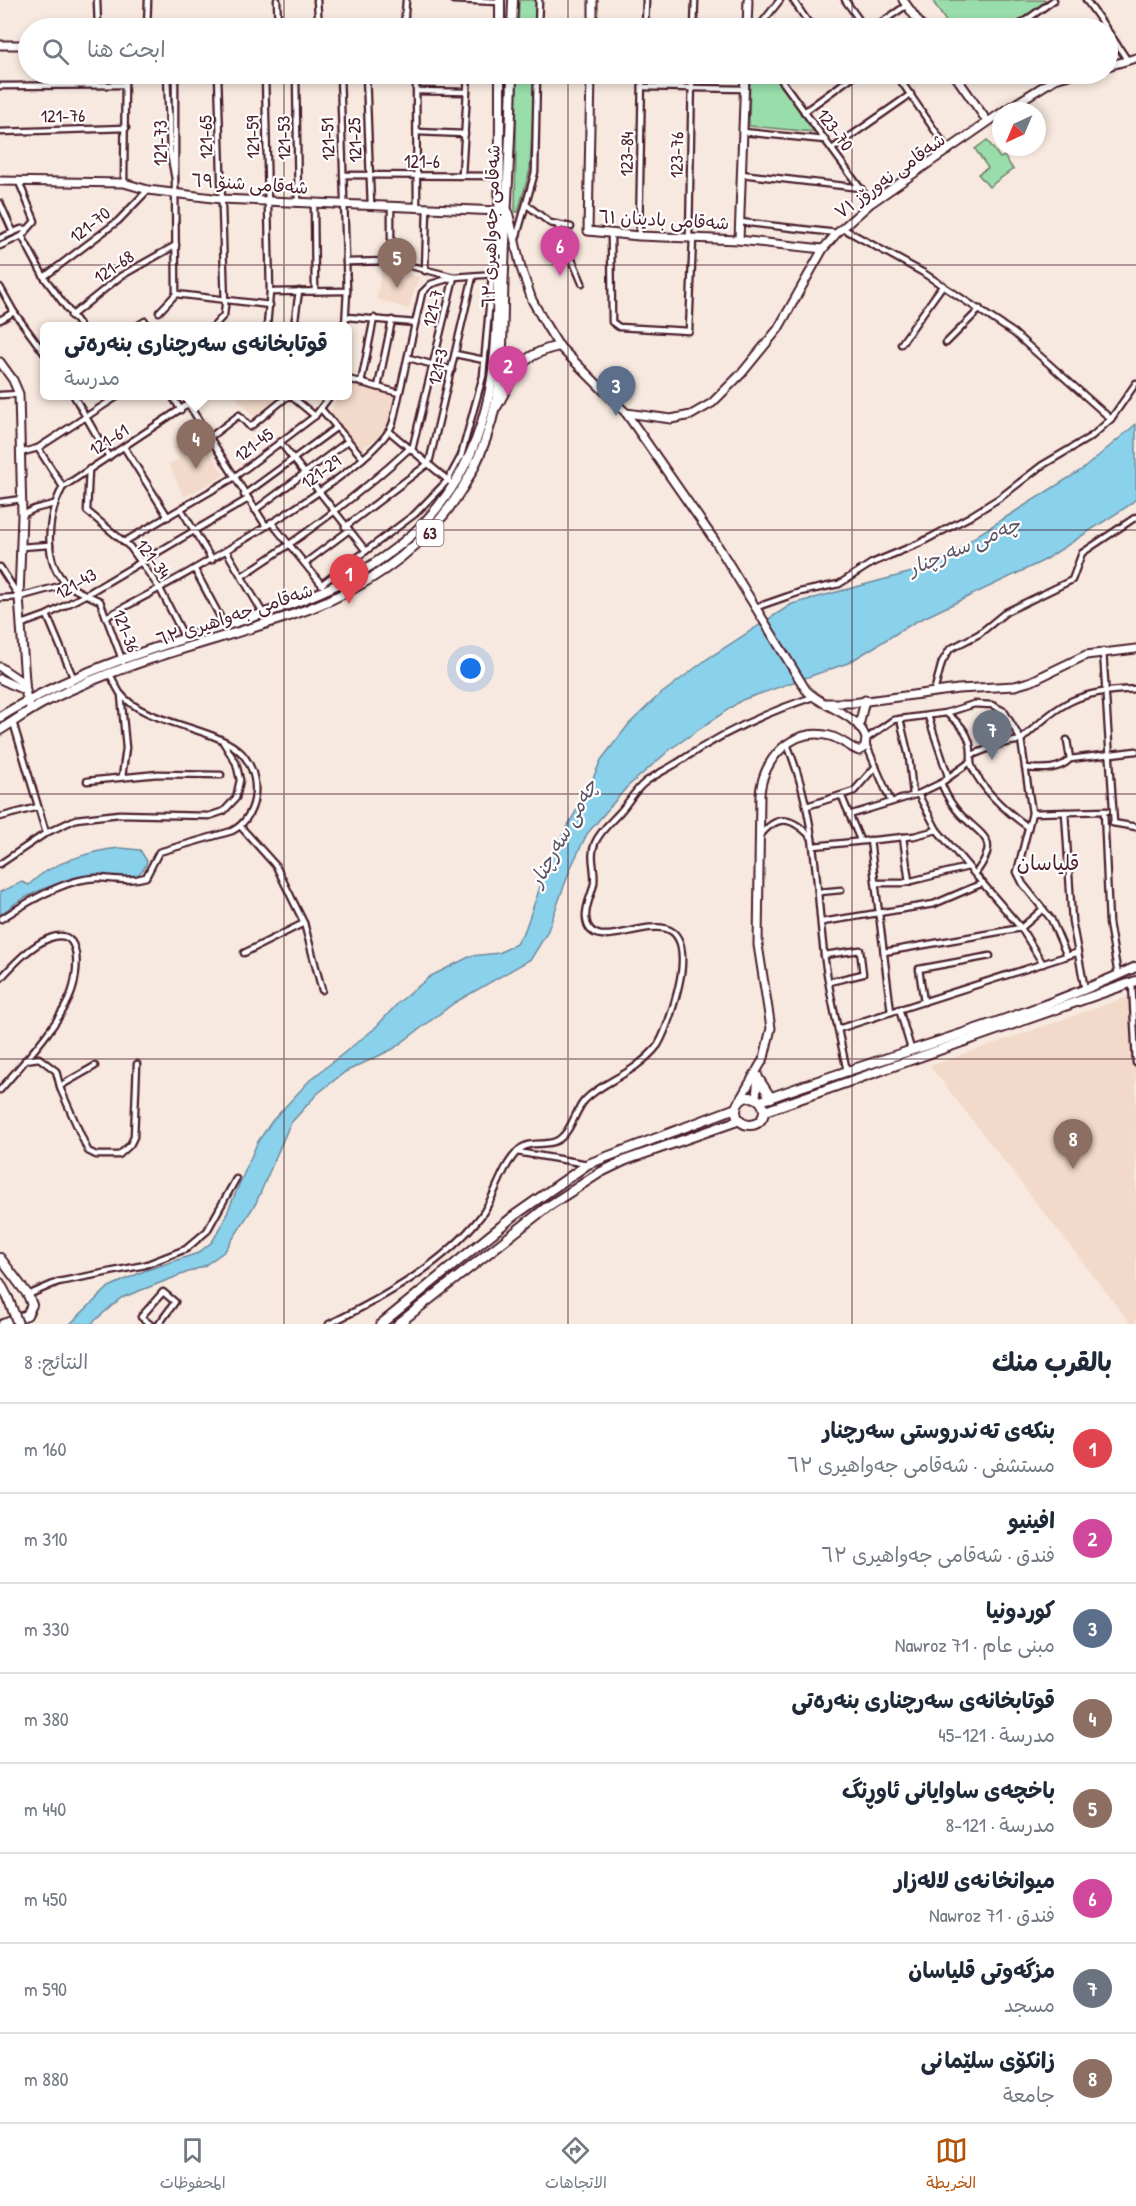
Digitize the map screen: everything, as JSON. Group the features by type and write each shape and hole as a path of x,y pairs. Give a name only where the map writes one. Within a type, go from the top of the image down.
{"main road":[{"path":"512,18 513,0"},
{"path":"500,1 500,18"},
{"name":"شەقامی جەواهیری ٦٣","path":"0,730 31,710 109,673 289,616 332,599 396,562 427,536 464,488 488,438 499,383 502,239 500,84"},
{"name":"شەقامی جەواهیری ٦٣","path":"0,717 73,677 122,658 263,613 363,572 412,537 437,510 475,441 486,407 495,358 495,274 506,203 512,84"},
{"path":"494,413 517,370 529,356 559,346"},
{"path":"381,1324 534,1200 588,1164 737,1106 744,1098 771,1098 1085,990 1136,967"},
{"path":"398,1324 547,1207 601,1172 626,1160 740,1120 753,1125 761,1120 765,1111 1134,981"},
{"path":"758,1078 771,1098"},
{"path":"758,1099 765,1111"},
{"path":"737,1106 740,1120"},
{"path":"0,1258 28,1295 32,1305 29,1313 3,1324 0,1319"},
{"path":"0,1283 18,1324"}],"street":[{"path":"98,0 98,18"},
{"path":"147,18 148,0"},
{"path":"278,0 278,18"},
{"path":"317,0 318,18"},
{"path":"405,18 406,0"},
{"path":"453,0 500,1"},
{"path":"538,0 538,18"},
{"path":"592,18 593,0"},
{"path":"645,18 646,0"},
{"path":"694,18 695,0"},
{"path":"747,18 748,0"},
{"path":"766,18 780,0"},
{"path":"793,0 805,18"},
{"path":"845,0 858,18"},
{"path":"1029,18 1054,0"},
{"path":"1086,0 1098,18"},
{"path":"885,18 905,2 916,18"},
{"path":"1118,44 1132,60"},
{"path":"0,45 18,45"},
{"name":"121-73","path":"167,84 170,152 175,179"},
{"name":"121-73","path":"175,84 175,179"},
{"name":"121-65","path":"218,84 225,299"},
{"name":"121-59","path":"265,84 267,201"},
{"name":"121-53","path":"296,84 298,203"},
{"name":"121-51","path":"340,84 344,204"},
{"name":"121-25","path":"366,84 370,206"},
{"path":"417,84 417,207"},
{"path":"462,175 467,84"},
{"path":"515,241 535,172 537,84"},
{"name":"شەقامی بادینان ٦١","path":"591,84 588,231 639,236 739,240 823,249"},
{"name":"123-76","path":"611,234 612,322 619,327 689,331 691,84"},
{"path":"739,240 744,84"},
{"name":"123-70","path":"784,84 872,203"},
{"path":"804,112 842,84"},
{"path":"904,84 950,151"},
{"path":"961,84 987,122"},
{"name":"شەقامی نەورۆز ٧١","path":"1016,102 1042,84"},
{"path":"0,86 125,85 124,183"},
{"path":"642,87 744,89"},
{"name":"123-84","path":"639,236 642,87"},
{"path":"417,92 467,92"},
{"path":"832,149 911,94"},
{"name":"شەقامی نەورۆز ٧١","path":"626,412 665,419 678,418 698,412 719,398 778,329 823,249 839,231 872,203 950,151 992,119"},
{"name":"121-76","path":"0,132 126,128"},
{"path":"417,132 465,134"},
{"path":"743,132 825,140"},
{"path":"741,174 861,189"},
{"name":"121-6","path":"343,175 500,176"},
{"path":"159,312 176,294 175,179"},
{"name":"شەقامی شنۆ ٦٩","path":"0,181 124,183 148,190 221,199 500,211"},
{"path":"0,246 22,236 35,218 19,182"},
{"name":"121-70","path":"44,277 118,221 148,190"},
{"path":"267,201 270,292 268,322"},
{"path":"506,203 521,268 532,300 559,346 626,412 758,609 804,688 813,697 859,726 891,802"},
{"path":"0,204 13,232"},
{"path":"314,204 315,291"},
{"path":"344,204 346,322"},
{"path":"527,205 550,223 571,227"},
{"path":"391,206 391,261"},
{"path":"425,271 427,208"},
{"path":"740,222 839,231 943,285 1014,333 1111,419"},
{"path":"558,226 582,283"},
{"path":"0,238 27,229"},
{"path":"22,236 44,277 76,322"},
{"name":"121-68","path":"71,316 121,276 176,245"},
{"path":"346,262 391,261 454,277"},
{"path":"271,522 324,587 451,483 483,376 495,274 454,277 436,282 424,289 390,432 451,483"},
{"name":"121-3","path":"429,463 473,276"},
{"name":"121-7","path":"411,449 454,277"},
{"path":"901,344 943,285"},
{"path":"0,287 14,312 40,346"},
{"path":"295,322 298,291"},
{"path":"270,292 347,291"},
{"path":"176,294 270,305"},
{"path":"218,322 224,315 225,299"},
{"path":"946,344 980,309"},
{"path":"0,320 14,312"},
{"path":"347,317 415,323"},
{"path":"361,383 374,318"},
{"path":"378,387 392,320"},
{"path":"455,354 484,360"},
{"path":"409,358 452,370"},
{"path":"0,362 13,380 19,394 22,499 19,597 25,688 31,710"},
{"path":"352,380 399,393"},
{"path":"758,609 800,592 839,584 872,564 920,543 1001,497 1050,460 1092,436 1111,419 1136,383"},
{"path":"0,395 19,394"},
{"path":"76,400 109,457"},
{"path":"20,453 38,448 112,400"},
{"path":"175,400 181,410"},
{"name":"121-61","path":"63,487 195,400"},
{"path":"209,438 239,415 250,427 285,400"},
{"path":"295,400 315,416"},
{"name":"121-45","path":"124,542 233,478 315,416 328,400"},
{"path":"189,405 233,478 266,526"},
{"path":"322,410 363,458"},
{"name":"121-43","path":"22,624 47,615 87,594 194,530 246,497 293,458 337,427"},
{"name":"121-29","path":"106,617 227,552 363,458 390,432"},
{"path":"255,510 348,441"},
{"path":"280,442 366,551"},
{"path":"124,447 168,517"},
{"path":"0,598 19,597 67,584 57,567 50,545 54,504 63,487 38,448"},
{"path":"242,576 291,544 377,479 411,449"},
{"path":"305,563 429,463"},
{"name":"121-34","path":"89,469 87,511 124,542 140,561 160,589 186,639"},
{"path":"0,502 22,499"},
{"path":"22,515 54,504"},
{"path":"181,509 212,560"},
{"path":"934,692 942,662 950,649 979,634 1006,612 1072,580 1082,553 1136,517"},
{"path":"20,547 50,545"},
{"path":"227,552 263,613"},
{"path":"0,567 19,597"},
{"path":"195,570 225,626"},
{"name":"121-36","path":"67,584 100,601 125,667"},
{"path":"47,615 73,677"},
{"path":"822,702 846,703 934,692 1022,685 1081,657 1103,651 1136,649"},
{"path":"1103,651 1113,823"},
{"path":"0,667 25,688"},
{"path":"109,673 121,695 126,748 122,777"},
{"path":"0,679 25,688"},
{"path":"972,755 1000,744 1020,740 1061,704 1104,691 1136,689"},
{"path":"1,919 26,902 59,887 97,878 119,880 144,878 149,873 153,860 159,852 224,834 241,826 248,818 254,803 253,777 242,754 221,740 139,707 121,695"},
{"path":"329,1324 428,1266 454,1248 483,1214 506,1166 517,1152 530,1144 551,1142 560,1138 589,1096 634,1067 652,1052 664,1030 681,973 680,945 669,929 650,928 601,935 593,932 588,926 586,911 595,876 591,860 597,838 642,785 652,777 735,727 813,697"},
{"path":"859,726 865,700"},
{"path":"758,1099 758,1078 767,1051 771,1028 759,945 759,837 762,779 771,760 787,744 799,737 818,734 836,738 858,750 889,721 946,714 974,704 999,707 1013,722 1020,740 1032,813 1017,872 1023,884 1043,909 1067,956"},
{"path":"849,815 916,795 941,783 970,762 972,755 963,727 946,714"},
{"path":"928,716 948,776"},
{"path":"900,719 916,795 937,830 1021,928 1043,964"},
{"path":"12,722 46,833"},
{"path":"0,864 46,833 76,819 100,814 209,816 224,811 237,798 240,780 232,755 221,740"},
{"path":"1067,740 1070,759"},
{"path":"787,744 801,780 807,806 820,892 824,955 847,1071"},
{"path":"1025,768 1052,768 1065,765 1070,759 1136,751"},
{"path":"970,762 981,782 1003,808 1028,827"},
{"path":"807,806 842,797 860,787 876,766"},
{"path":"87,781 122,777 220,775"},
{"path":"941,783 954,807 982,831 988,843 988,855 975,874"},
{"path":"842,797 860,840"},
{"path":"0,817 38,807"},
{"path":"1104,811 1109,922 1118,975"},
{"path":"1032,813 1113,811"},
{"path":"1065,812 1076,953 1085,990"},
{"path":"759,837 770,824 787,820 802,827 812,838"},
{"path":"1104,822 1136,827"},
{"path":"241,826 276,866 304,923 322,990"},
{"path":"814,846 903,837 937,830"},
{"path":"903,837 909,882"},
{"path":"870,840 891,1012"},
{"path":"876,883 909,882 968,867"},
{"path":"822,922 934,904 983,883"},
{"path":"820,892 841,890"},
{"path":"884,952 1021,928 1043,909"},
{"path":"244,953 304,923"},
{"path":"0,979 28,952 49,939 62,936 68,938 76,949 76,970 72,993 65,1007 0,1090"},
{"path":"824,955 860,950 863,974 829,982"},
{"path":"838,1029 1076,953"},
{"path":"924,1002 920,969 990,956"},
{"path":"1134,981 1136,1063"},
{"path":"899,1010 911,1049"},
{"path":"25,1060 39,1058 46,1061 56,1071 83,1145 96,1155 119,1155 130,1145 134,1137 137,1064"},
{"path":"737,1106 748,1081 761,1065"},
{"path":"60,1086 95,1066"},
{"path":"517,1152 588,1164"},
{"path":"28,1295 58,1282 145,1265 186,1249 207,1231 236,1179"},
{"path":"150,1324 141,1317 163,1292 175,1302 159,1324"}],"shaded area":[{"path":"382,266 419,277 408,309 377,299"},
{"path":"352,382 394,392 388,421 380,436 361,449 329,415 336,400 352,400"},
{"path":"239,400 275,400 254,417"},
{"path":"198,432 224,475 184,497 169,464 180,459 173,447"},
{"path":"1136,994 1136,1324 1131,1324 930,1066"}],"green space":[{"path":"519,0 536,0 536,18 518,18"},
{"path":"932,0 1050,0 1024,18 944,18"},
{"path":"517,84 534,84 530,170 518,212 515,212"},
{"path":"750,84 780,84 814,132 749,126"},
{"path":"987,140 992,147 992,156 1000,158 1004,156 1013,169 989,187 978,174 988,168 975,149"}],"water":[{"name":"چەمی سەرچنار","path":"1136,424 1136,499 1128,506 1043,561 915,622 848,663 742,700 672,748 627,787 587,834 571,867 547,933 531,959 454,1003 393,1049 345,1072 317,1094 290,1124 256,1203 225,1251 204,1266 121,1298 91,1324 70,1324 109,1287 144,1271 198,1253 212,1242 221,1227 257,1143 272,1121 310,1080 374,1029 399,1002 431,976 471,956 499,953 516,944 525,930 552,853 588,790 601,760 629,724 657,697 707,659 792,604 912,572 951,555 979,534 1083,469"},
{"path":"121,848 140,850 147,861 144,869 137,875 53,885 16,903 0,915 0,892 22,882 29,885 37,877 71,859"}],"place":[{"name":"میوانخانەی لالەزار","path":"560,276"},
{"name":"باخچەی ساوایانی ئاوڕنگ","path":"397,288"},
{"name":"افينيو","path":"508,396"},
{"name":"كوردونيا","path":"616,416"},
{"name":"قوتابخانەی سەرچناری بنەرەتی","path":"196,469"},
{"name":"بنکەی تەندروستی سەرچنار","path":"349,604"},
{"name":"مزگەوتی قلیاسان","path":"992,760"},
{"name":"زانکۆی سلێمانی","path":"1073,1169"}],"district":[{"name":"قلياسان","path":"1048,863"}]}
